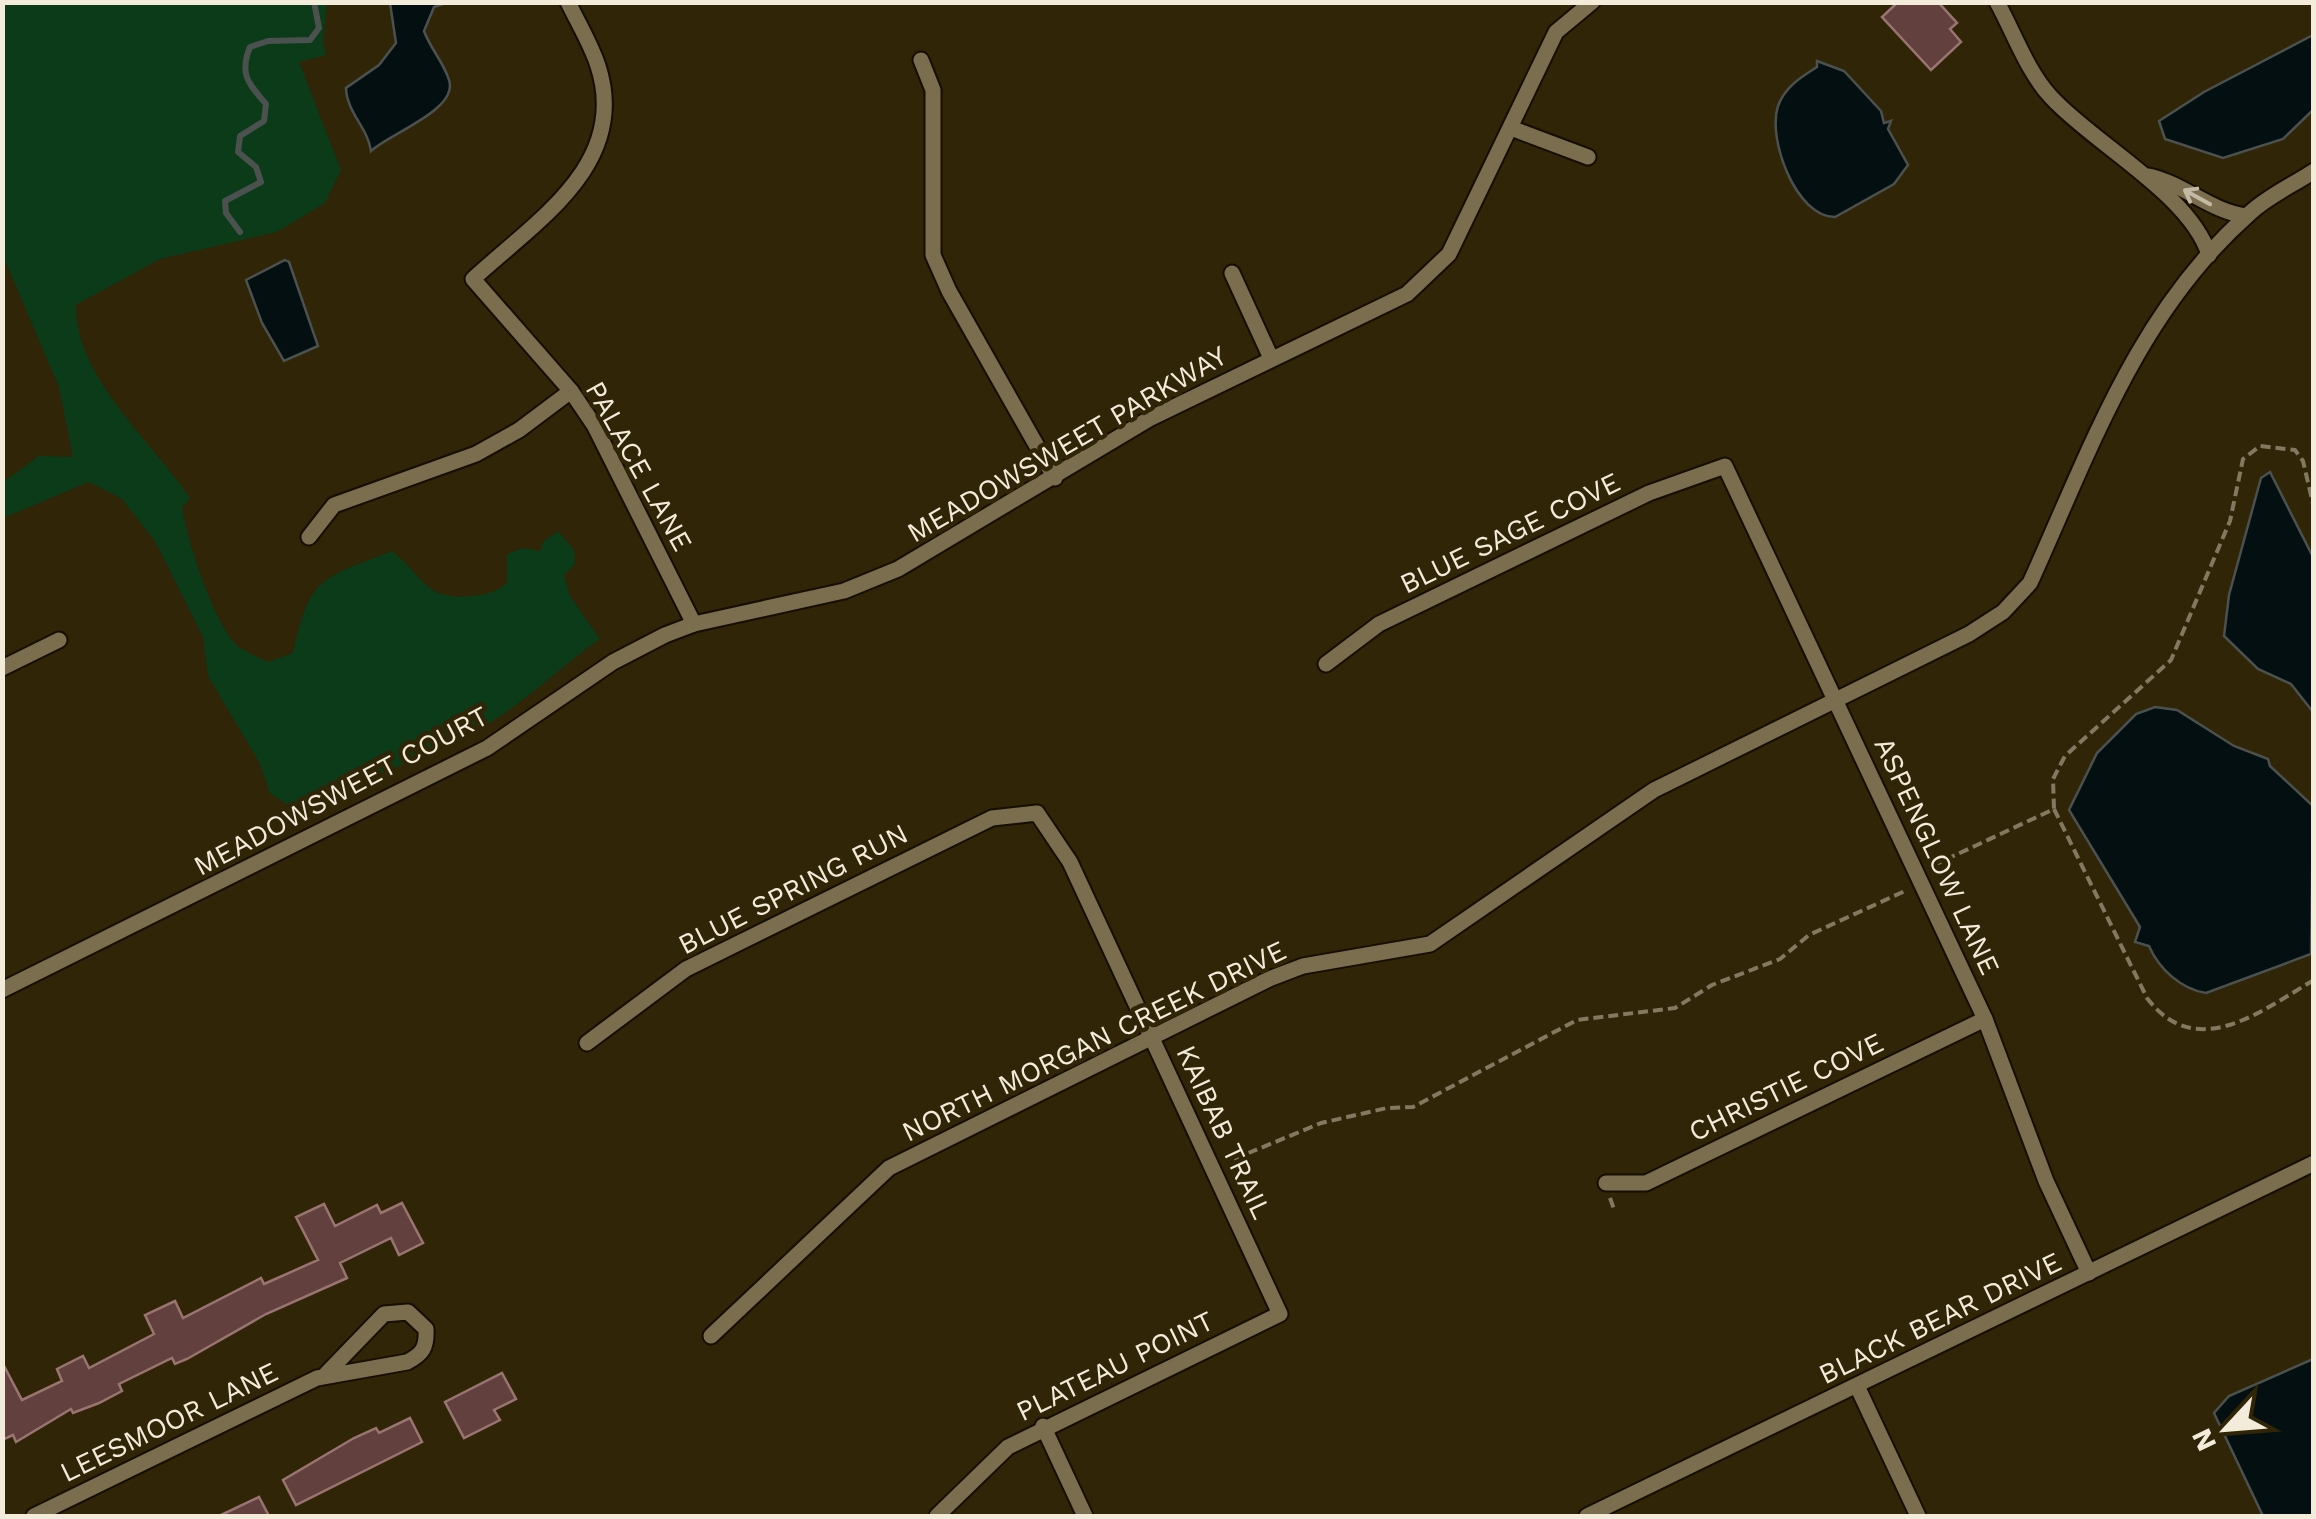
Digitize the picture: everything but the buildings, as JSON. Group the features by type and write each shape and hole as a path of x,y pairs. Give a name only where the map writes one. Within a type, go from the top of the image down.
{"street":[{"name":"PALACE LANE","path":"568,2 598,63 606,124 595,154 571,189 472,279 571,391 594,425 694,624"},
{"name":"MEADOWSWEET PARKWAY","path":"694,624 788,606 898,569 1149,419 1407,294 1449,254 1556,32 1592,2"},
{"path":"1997,2 2048,94 2087,132 2149,176 2201,234 2209,255"},
{"path":"921,60 933,90 934,255 949,291 1054,478"},
{"path":"1510,128 1588,158"},
{"name":"NORTH MORGAN CREEK DRIVE","path":"712,1336 889,1168 1152,1036 1303,966 1430,944 1654,790 1969,634 2003,612 2030,583 2122,374 2209,255 2246,216 2314,171"},
{"path":"2149,176 2165,180 2224,212 2246,216"},
{"path":"1232,273 1271,358"},
{"path":"309,537 334,505 476,454 519,430 571,391"},
{"name":"ASPENGLOW LANE","path":"1725,466 1985,1019 2046,1181 2089,1272"},
{"name":"BLUE SAGE COVE","path":"1326,664 1379,624 1649,493 1725,466"},
{"name":"MEADOWSWEET COURT","path":"2,990 486,748 613,662 694,624"},
{"path":"2,668 59,640"},
{"name":"KAIBAB TRAIL","path":"1037,813 1070,862 1280,1314"},
{"name":"BLUE SPRING RUN","path":"587,1044 686,969 992,818 1037,813"},
{"name":"CHRISTIE COVE","path":"1606,1182 1646,1183 1985,1019"},
{"name":"BLACK BEAR DRIVE","path":"1587,1516 2314,1163"},
{"name":"LEESMOOR LANE","path":"34,1516 326,1374 407,1362 420,1355 427,1344 426,1329 408,1312 384,1314 326,1374"},
{"name":"PLATEAU POINT","path":"937,1516 1008,1447 1043,1426 1280,1314"},
{"path":"1857,1386 1918,1516"},
{"path":"1043,1426 1085,1516"}],"path":[{"path":"2314,508 2303,461 2295,450 2260,446 2243,459 2230,520 2171,660 2065,756 2055,772 2054,809 2147,998 2165,1017 2190,1030 2222,1029 2314,980"},
{"path":"1930,867 2054,809"},
{"path":"1234,1159 1322,1123 1387,1108 1414,1107 1578,1020 1675,1008 1712,986 1757,971 1809,935 1913,886"}],"green space":[{"path":"3,2 327,3 323,41 326,55 299,62 341,170 325,203 277,232 160,259 76,305 79,331 101,383 190,498 182,507 195,557 217,614 233,641 268,662 293,653 313,593 334,575 392,551 426,585 443,595 490,592 507,583 507,554 523,548 541,551 543,542 558,531 574,550 575,564 564,575 570,596 600,639 521,701 470,734 294,809 270,793 259,762 208,676 203,637 155,541 122,499 89,482 3,518 3,482 39,456 73,457 59,387 3,256"}],"shaded area":[{"path":"390,3 446,3 434,7 424,31 447,74 449,91 433,111 371,151 346,88 379,65 396,43"},
{"path":"2313,35 2313,110 2283,139 2223,158 2165,139 2159,121 2204,92"},
{"path":"1817,61 1844,71 1881,111 1884,123 1891,121 1888,129 1908,165 1894,184 1835,217 1821,214 1797,191 1777,137 1781,99 1794,83 1817,67"},
{"path":"285,260 289,262 318,346 284,361 262,323 246,280"},
{"path":"2270,472 2313,557 2313,712 2291,684 2258,669 2224,636 2229,595 2261,478"},
{"path":"2155,707 2177,710 2234,746 2268,759 2270,766 2313,806 2311,954 2206,993 2180,982 2165,970 2149,946 2135,942 2140,927 2069,810 2097,753 2136,714"},
{"path":"2313,1359 2313,1516 2263,1516 2214,1413 2229,1396"}],"waterway":[{"path":"240,232 226,213 225,201 261,182 256,167 238,152 240,136 264,121 266,104 247,78 247,56 250,47 268,41 310,40 319,28 314,2"}]}
